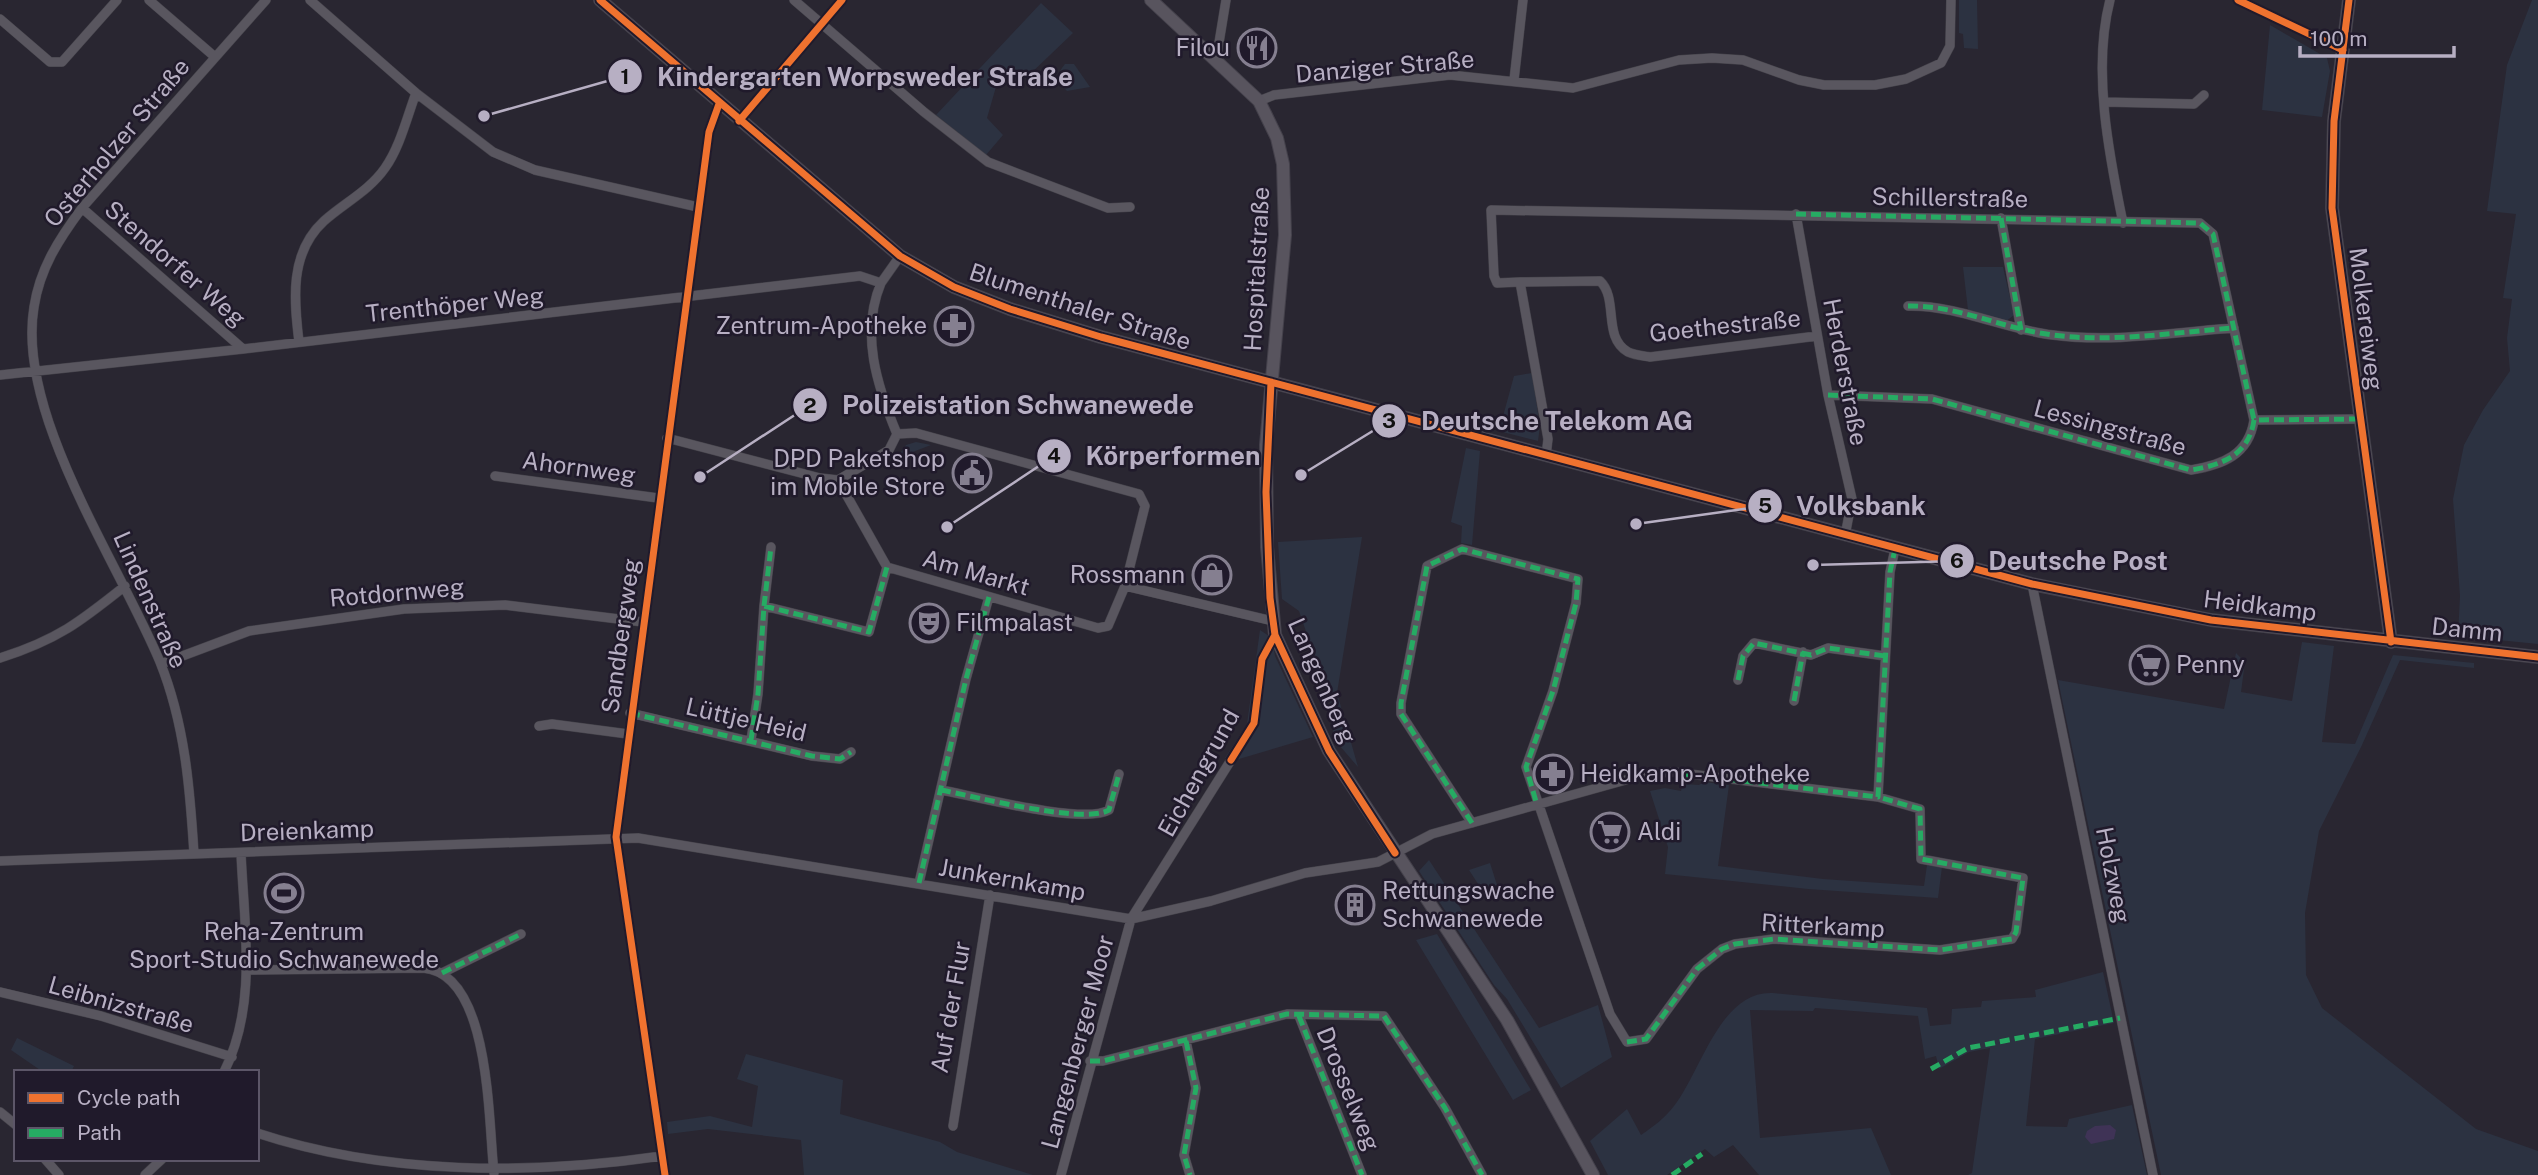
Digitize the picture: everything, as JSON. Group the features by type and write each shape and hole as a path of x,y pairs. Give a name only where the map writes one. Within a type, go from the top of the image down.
{"main road":[{"name":"Blumenthaler Straße","path":"600,0 738,121 900,256 954,287 1010,309 1271,382"},
{"name":"Hospitalstraße","path":"1151,0 1259,101 1277,138 1286,199 1271,382"},
{"name":"Molkereiweg","path":"2349,0 2334,121 2332,208 2391,642"},
{"name":"Heidkamp","path":"1271,382 2032,584 2211,620 2391,642"},
{"name":"Langenberg","path":"1271,382 1266,492 1275,635 1329,751 1507,1020 1593,1175"},
{"name":"Damm","path":"2391,642 2538,657"}],"street":[{"path":"0,19 50,62 57,64 62,62 117,0"},
{"path":"149,0 215,57"},
{"name":"Osterholzer Straße","path":"36,371 33,322 40,281 57,241 82,208 266,0"},
{"path":"310,0 416,93 493,152 515,164 698,207"},
{"path":"794,0 924,112 988,162 1108,208 1130,207"},
{"path":"738,121 842,0"},
{"path":"1216,61 1226,0"},
{"path":"1514,80 1522,0"},
{"name":"Danziger Straße","path":"1259,101 1273,95 1450,75 1573,88 1679,60 1712,58 1743,60 1799,80 1824,85 1864,85 1906,79 1929,71 1948,55 1951,0"},
{"path":"2110,0 2105,43 2104,102 2109,154 2123,223"},
{"path":"2238,0 2343,50"},
{"path":"299,342 295,290 301,256 323,222 352,201 386,168 416,93"},
{"path":"2104,102 2194,104 2204,95"},
{"name":"Sandbergweg","path":"665,1175 616,837 630,713 698,207 710,125 719,104"},
{"name":"Stendorfer Weg","path":"82,208 243,349"},
{"name":"Schillerstraße","path":"1520,282 1497,283 1494,276 1491,210 2200,223 2213,234 2254,420"},
{"name":"Herderstraße","path":"1796,214 1828,395 1852,499 1844,536"},
{"path":"2001,218 2021,330"},
{"path":"667,438 820,478 838,480 889,450 897,434 884,402 871,336 872,310 881,283 900,256"},
{"name":"Trenthöper Weg","path":"0,374 243,349 860,276 881,283"},
{"name":"Goethestraße","path":"1520,282 1600,281 1607,287 1614,334 1628,352 1650,357 1817,336"},
{"path":"1520,282 1548,439 1546,456"},
{"path":"1908,306 1933,306 2021,330 2111,337 2234,328"},
{"name":"Lindenstraße","path":"36,371 50,429 62,460 125,586 160,664 174,704 187,763 194,854"},
{"name":"Lessingstraße","path":"1828,395 1932,399 2191,470 2227,461 2241,450 2252,433 2254,420"},
{"path":"2254,420 2360,419"},
{"name":"Am Markt","path":"838,480 887,567 1098,628 1108,626 1125,586 1145,506 1139,494 916,433 897,434"},
{"name":"Ahornweg","path":"495,476 659,498"},
{"path":"751,740 758,694 771,547"},
{"path":"1472,823 1401,714 1427,566 1462,549 1578,579 1576,603 1553,691 1526,767 1537,806"},
{"path":"1878,797 1890,572 1895,549"},
{"path":"764,606 869,632 887,567"},
{"name":"Holzweg","path":"2032,584 2153,1175"},
{"path":"0,658 46,642 73,628 125,586"},
{"path":"1125,586 1273,621"},
{"path":"919,883 989,597"},
{"name":"Rotdornweg","path":"160,664 249,631 404,609 505,604 643,622"},
{"path":"1738,680 1743,656 1754,643 1811,655 1828,648 1885,656"},
{"path":"1794,701 1803,652"},
{"name":"Lüttje Heid","path":"630,713 812,756 840,759 851,752"},
{"path":"539,726 552,724 628,734"},
{"name":"Eichengrund","path":"1131,919 1168,865 1231,760"},
{"name":"Junkernkamp","path":"616,837 638,838 1131,919 1212,901 1305,873 1366,865 1432,834 1647,774 1672,772 1878,797"},
{"path":"941,790 1066,814 1092,815 1109,810 1119,774"},
{"name":"Ritterkamp","path":"1537,806 1610,1014 1627,1042 1646,1039 1697,969 1721,949 1735,944 1773,939 1930,950 2012,939 2018,922 2023,878 1921,859 1920,809 1878,797"},
{"name":"Dreienkamp","path":"0,861 616,837"},
{"path":"225,1070 232,1057 241,1025 247,970 241,853"},
{"name":"Auf der Flur","path":"953,1126 990,895"},
{"name":"Langenberger Moor","path":"1061,1175 1131,919"},
{"path":"442,973 521,934"},
{"path":"247,970 423,968 442,973 462,991 475,1023 494,1173"},
{"name":"Leibnizstraße","path":"0,992 101,1016 232,1057"},
{"path":"1090,1061 1186,1041 1287,1014 1384,1016 1445,1108 1482,1175"},
{"name":"Drosselweg","path":"1299,1016 1362,1175"},
{"path":"1186,1041 1196,1088 1184,1155 1190,1175"},
{"path":"0,1112 14,1123"},
{"path":"259,1134 291,1145 359,1161 494,1173 588,1171 662,1156"},
{"path":"47,1161 59,1175"},
{"path":"145,1175 160,1161"}],"shaded area":[{"path":"1959,0 1977,0 1978,49 1964,48 1963,34 1959,33"},
{"path":"2532,0 2538,0 2538,644 2458,636 2460,596 2453,499 2464,445 2483,410 2510,371 2507,338 2512,299 2503,298 2516,214 2487,211 2507,65"},
{"path":"1041,3 1073,33 1027,77 1000,73 987,118 1003,135 986,155 936,115"},
{"path":"2270,25 2327,58 2330,71 2322,117 2262,110"},
{"path":"1065,64 1074,64 1090,87 1067,91 1059,78"},
{"path":"1963,267 2003,267 2014,315 2005,322 1968,310"},
{"path":"1532,373 1540,426 1538,441 1499,431 1514,376"},
{"path":"916,442 931,445 910,453 907,465 899,465 897,458 906,445"},
{"path":"1466,448 1480,451 1472,545 1461,543 1462,526 1451,522"},
{"path":"1362,537 1337,693 1358,767 1333,738 1334,713 1299,611 1282,599 1278,542"},
{"path":"1260,630 1272,638 1275,656 1313,737 1239,759 1225,758 1247,724"},
{"path":"2302,642 2334,646 2322,742 2355,744 2393,655 2474,663 2474,668 2400,660 2319,831 2305,913 2306,975 2322,1008 2476,1129 2538,1151 2538,1175 2161,1175 2058,680 2224,709 2236,653 2245,662 2241,692 2292,701"},
{"path":"1704,782 1729,785 1718,866 1823,879 1924,886 1927,865 1942,867 1938,898 1808,889 1665,874 1668,847 1650,791 1665,788 1681,791 1683,784 1699,785"},
{"path":"1429,860 1539,1028 1598,1005 1612,1057 1561,1088 1507,999 1494,985 1419,871"},
{"path":"1490,863 1497,885 1482,890 1469,870"},
{"path":"1437,934 1531,1090 1513,1100 1416,940"},
{"path":"2103,972 2114,1023 2035,1039 2026,1126 2067,1127 2069,1119 2132,1105 2147,1175 1968,1175 1972,1173 1990,1048 1969,1052 1939,1069 1936,1056 1925,1059 1918,1016 1815,1008 1813,1011 1750,1010 1760,1138 1871,1128 1891,1175 1759,1175 1733,1145 1714,1157 1705,1149 1667,1175 1608,1175 1590,1141 1627,1109 1641,1135 1663,1118 1684,1091 1726,1018 1739,1005 1755,996 1773,993 1927,1008 1930,1026 1951,1024 1952,1009 1981,1007 1982,1001 2036,997 2035,990"},
{"path":"17,1038 74,1066 72,1070 40,1070 11,1050"},
{"path":"746,1054 843,1080 840,1114 940,1142 957,1152 1033,1175 804,1175 801,1140 708,1129 668,1134 667,1122 710,1116 752,1127 758,1086 737,1079"},
{"path":"2110,1125 2116,1130 2114,1139 2091,1144 2085,1137 2087,1131 2095,1126"}],"marked path":[{"path":"1796,214 2200,223 2213,234 2254,420"},
{"path":"2001,218 2021,330"},
{"path":"1908,306 1945,309 2034,332 2076,337 2144,336 2234,328"},
{"path":"1828,395 1932,399 2191,470 2223,461 2240,450 2251,432 2254,420 2360,419"},
{"path":"764,606 771,547"},
{"path":"1472,823 1401,714 1427,566 1462,549 1578,579 1576,603 1553,691 1526,767 1537,805"},
{"path":"1684,774 1878,797 1890,572 1895,549"},
{"path":"751,740 758,694 764,606 869,632 887,567"},
{"path":"919,883 966,679 989,597"},
{"path":"1738,680 1743,656 1754,643 1811,655 1828,648 1885,656"},
{"path":"1794,701 1803,652"},
{"path":"630,713 812,756 840,759 851,752"},
{"path":"941,790 1053,812 1096,814 1109,810 1119,774"},
{"path":"1627,1042 1646,1039 1697,969 1722,949 1735,944 1774,939 1940,950 2012,939 2016,932 2023,878 1921,859 1920,809 1878,797"},
{"path":"442,973 521,934"},
{"path":"1090,1061 1103,1061 1287,1014 1384,1016 1445,1108 1482,1175"},
{"path":"1299,1016 1362,1175"},
{"path":"1931,1069 1968,1048 2120,1018"},
{"path":"1186,1041 1196,1088 1184,1155 1190,1175"},
{"path":"1672,1175 1702,1154"}],"cycle path":[{"path":"600,0 900,256 954,287 1010,309 1101,337 2032,584 2211,620 2538,657"},
{"path":"739,121 842,0"},
{"path":"2238,0 2343,50"},
{"path":"2349,0 2334,121 2332,208 2391,642"},
{"path":"665,1175 616,837 709,132 719,104"},
{"path":"1271,382 1266,492 1270,598 1275,635 1329,751 1395,853"},
{"path":"1231,760 1254,723 1262,659 1275,635"}],"place":[{"name":"Filou","path":"1257,48"},
{"name":"Kindergarten Worpsweder Straße","path":"484,116"},
{"name":"Zentrum-Apotheke","path":"954,326"},
{"name":"DPD Paketshop im Mobile Store","path":"972,473"},
{"name":"Deutsche Telekom AG","path":"1301,475"},
{"name":"Polizeistation Schwanewede","path":"700,477"},
{"name":"Volksbank","path":"1636,524"},
{"name":"Körperformen","path":"947,527"},
{"name":"Deutsche Post","path":"1813,565"},
{"name":"Rossmann","path":"1212,575"},
{"name":"Filmpalast","path":"929,623"},
{"name":"Penny","path":"2149,665"},
{"name":"Heidkamp-Apotheke","path":"1553,774"},
{"name":"Aldi","path":"1610,832"},
{"name":"Reha-Zentrum Sport-Studio Schwanewede","path":"284,893"},
{"name":"Rettungswache Schwanewede","path":"1355,905"}]}
